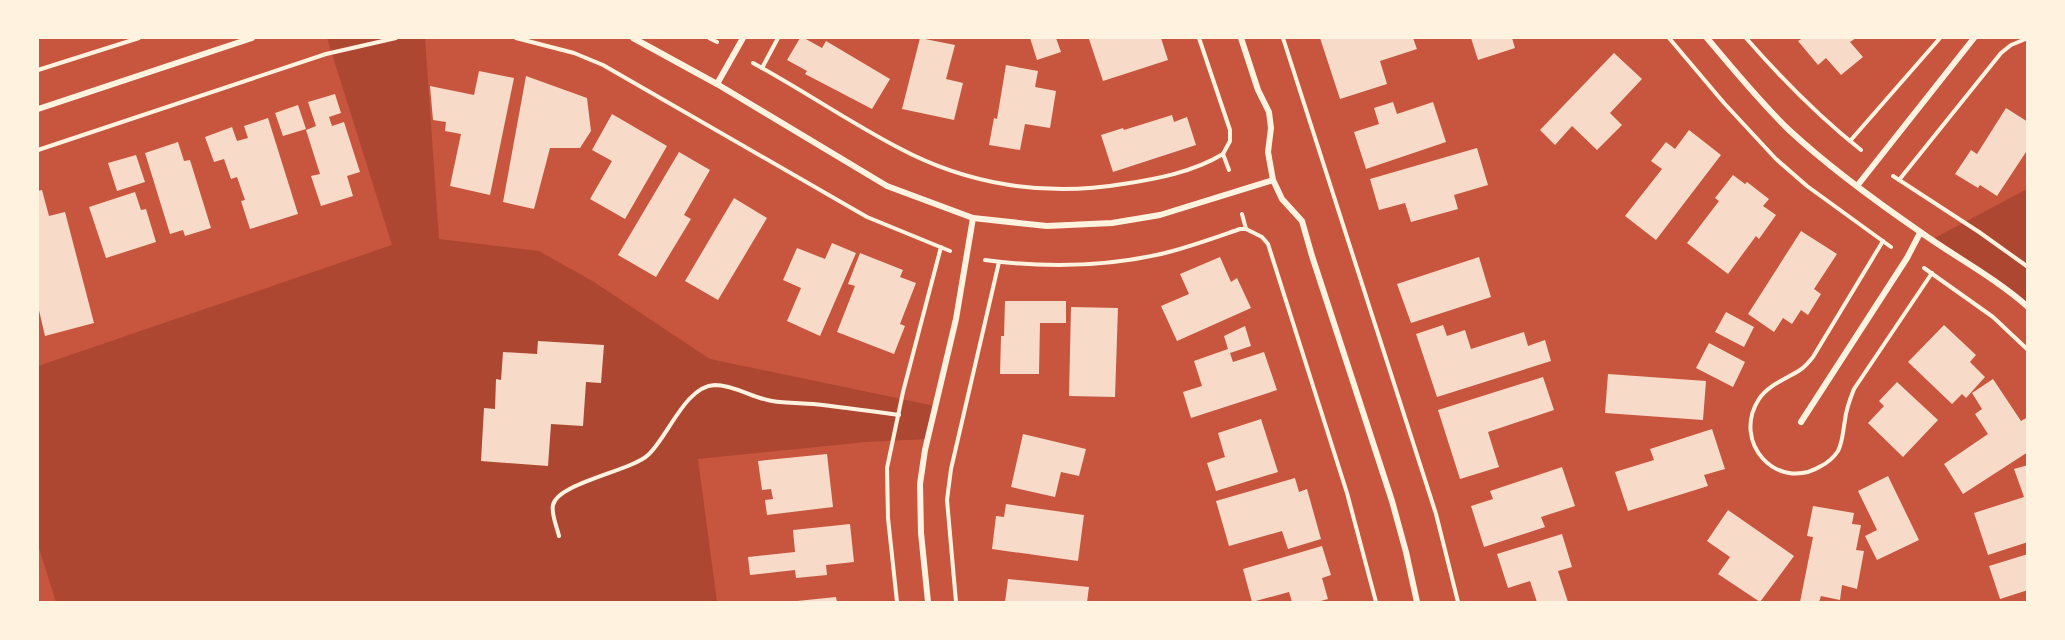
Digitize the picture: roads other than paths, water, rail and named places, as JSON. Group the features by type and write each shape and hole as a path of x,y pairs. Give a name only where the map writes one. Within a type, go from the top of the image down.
{"street":[{"path":"38,109 252,38"},
{"path":"633,38 717,84 887,186 973,218 1047,226 1113,223 1160,214 1273,180"},
{"path":"717,84 743,38"},
{"path":"1241,38 1258,90 1269,112 1271,128 1268,152 1273,180 1282,199 1297,214 1306,228 1312,256 1392,501 1417,603"},
{"path":"1707,38 1788,128 1857,186 1920,232 1993,279 2028,307"},
{"path":"1857,186 1974,38"},
{"path":"928,603 921,533 920,484 925,450 956,319 973,218"},
{"path":"1801,422 1907,258 1920,232"}]}
